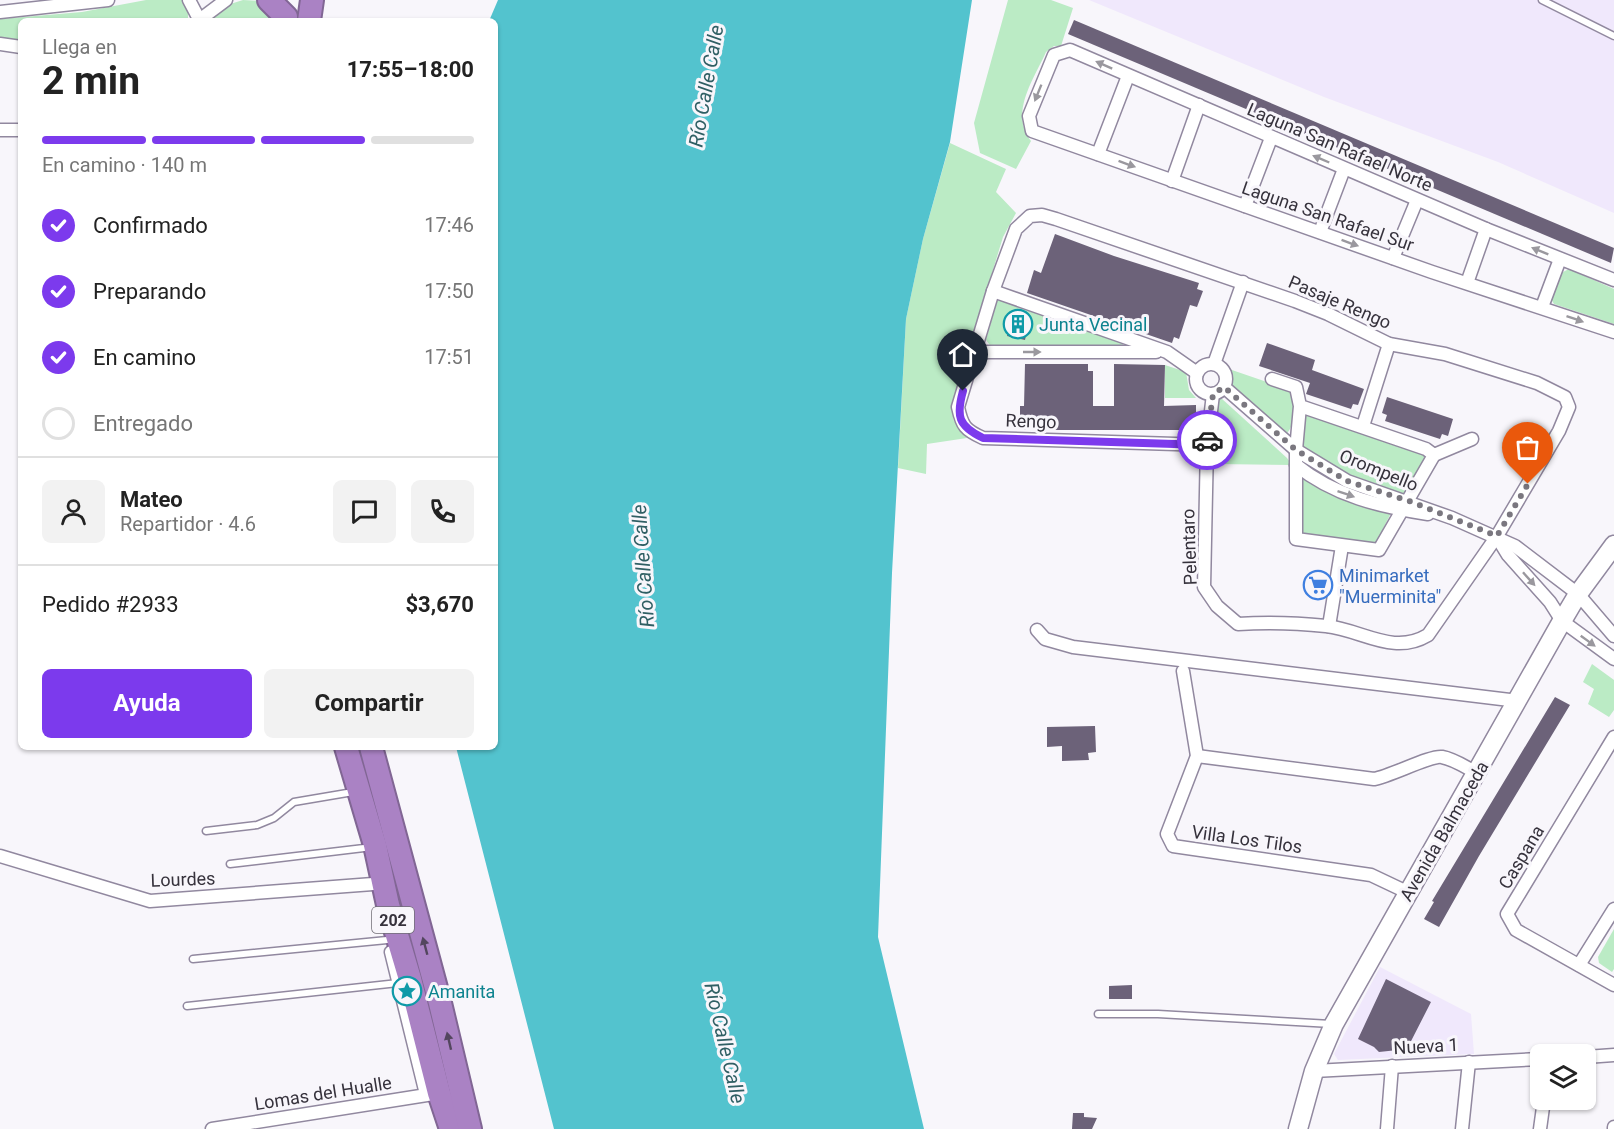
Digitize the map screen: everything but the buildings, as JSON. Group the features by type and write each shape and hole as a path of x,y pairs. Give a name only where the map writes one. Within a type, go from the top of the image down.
{"highway":[{"path":"269,0 299,9"},
{"name":"202","path":"347,750 370,847 445,1088 470,1129"},
{"name":"202","path":"372,750 440,1003 445,1088 451,1129"}],"main road":[{"name":"Avenida Balmaceda","path":"1298,1129 1314,1071 1335,1024 1562,621 1578,594 1614,545"}],"street":[{"path":"5,8 108,0"},
{"path":"189,0 198,18"},
{"path":"202,18 226,0"},
{"path":"0,44 18,47"},
{"name":"Laguna San Rafael Norte","path":"1032,131 1029,116 1053,55 1070,50 1417,200 1614,280"},
{"path":"1098,154 1128,76"},
{"path":"1172,181 1199,105"},
{"path":"0,130 18,130"},
{"name":"Laguna San Rafael Sur","path":"1032,131 1393,258 1614,332"},
{"path":"1245,206 1271,138"},
{"path":"1320,232 1344,169"},
{"path":"1393,258 1417,200"},
{"name":"Pasaje Rengo","path":"993,291 1016,229 1030,216 1042,215 1243,282 1328,314 1389,344 1445,354 1537,383 1565,397 1569,407 1567,416 1497,536"},
{"path":"1467,283 1486,229"},
{"path":"1542,307 1560,259"},
{"path":"1224,387 1213,394 1204,392 1198,386 1197,373 1204,365 1214,364 1243,282"},
{"path":"993,291 1167,352 1197,373"},
{"name":"Rengo","path":"993,291 958,407 961,423 969,432 983,438 1206,445"},
{"path":"1363,426 1389,344"},
{"path":"974,352 1167,352"},
{"name":"Orompello","path":"1214,364 1225,373 1224,387 1296,450 1347,481 1405,506"},
{"path":"1272,379 1296,387 1300,406 1296,450"},
{"name":"Pelentaro","path":"1213,394 1206,445 1204,587 1217,606 1238,624 1266,622 1329,627 1399,645 1415,643 1428,634 1497,536"},
{"path":"1300,406 1426,449 1434,455 1405,506"},
{"name":"Orompello","path":"1434,455 1472,439"},
{"name":"Orompello","path":"1296,450 1296,539 1379,550 1405,506"},
{"name":"Orompello","path":"1296,465 1309,476 1339,492 1452,518 1497,536 1515,546 1578,594 1614,636"},
{"path":"1497,536 1508,555 1550,602 1562,621 1614,659"},
{"path":"1329,627 1342,546"},
{"path":"1037,630 1046,639 1073,647 1518,701"},
{"path":"1183,671 1197,756 1374,779 1391,776 1436,757 1444,757 1478,773"},
{"name":"Caspana","path":"1614,737 1507,914 1516,930 1614,986"},
{"name":"Villa Los Tilos","path":"1197,756 1167,834 1173,846 1371,875 1409,893"},
{"path":"370,847 373,884 399,982 445,1088"},
{"name":"Lourdes","path":"0,856 150,901 373,884"},
{"path":"1579,965 1614,909"},
{"path":"1596,1056 1614,1055"},
{"name":"Nueva 1","path":"1314,1071 1530,1059"},
{"path":"1462,1129 1469,1062"},
{"path":"1386,1129 1392,1066"},
{"name":"Lomas del Hualle","path":"212,1129 445,1088"},
{"path":"1540,1129 1543,1110"}],"lane":[{"path":"1542,0 1614,36"},
{"path":"206,831 257,825 274,818 294,802 358,791"},
{"path":"230,864 370,847"},
{"path":"193,959 387,940"},
{"path":"187,1006 399,982"},
{"path":"1098,1014 1158,1014 1335,1024"}],"shaded area":[{"path":"1089,0 1614,0 1614,213 1498,162 1324,97"},
{"path":"1380,967 1471,1014 1474,1054 1338,1060 1334,1054"}],"green space":[{"path":"146,0 182,0 188,11 188,18 18,18 18,42 0,39 0,19 82,12"},
{"path":"243,0 263,1 276,11 275,18 210,18 224,6"},
{"path":"1008,0 1051,0 1073,8 1061,46 1054,46 1046,52 1026,96 1022,119 1031,141 1016,169 980,153 974,123"},
{"path":"950,143 1006,169 996,192 1016,213 1003,237 951,408 954,421 967,438 927,444 926,474 898,468 906,319 923,239"},
{"path":"1569,269 1614,289 1614,324 1554,304 1551,299 1561,273"},
{"path":"1003,298 1122,341 1123,345 1120,348 992,348 986,340 997,301"},
{"path":"1165,365 1186,372 1189,390 1196,398 1165,398"},
{"path":"1229,369 1290,390 1294,394 1293,422 1285,435 1231,385"},
{"path":"1221,398 1292,465 1217,464 1217,402"},
{"path":"1304,412 1421,452 1428,458 1406,495 1364,481 1328,465 1302,449"},
{"path":"1302,474 1392,511 1376,543 1301,534"},
{"path":"1592,664 1614,680 1614,710 1609,717 1588,704 1594,689 1583,682"},
{"path":"1614,929 1614,969 1612,972 1599,963 1598,957"}],"water":[{"name":"Río Calle Calle","path":"498,0 972,0 950,142 923,239 906,319 892,573 878,937 924,1129 554,1129 457,750 498,750 498,18 490,18"}],"way so far":[{"path":"1207,440 1213,394 1224,387 1296,450 1347,481 1409,501 1497,536 1528,484"}],"place":[{"name":"Junta Vecinal","path":"1018,324"},
{"name":"Minimarket \"Muerminita\"","path":"1318,585"},
{"name":"Amanita","path":"407,991"}],"route":[{"path":"963,391 958,407 961,423 969,432 983,438 1206,445 1207,440"}]}
